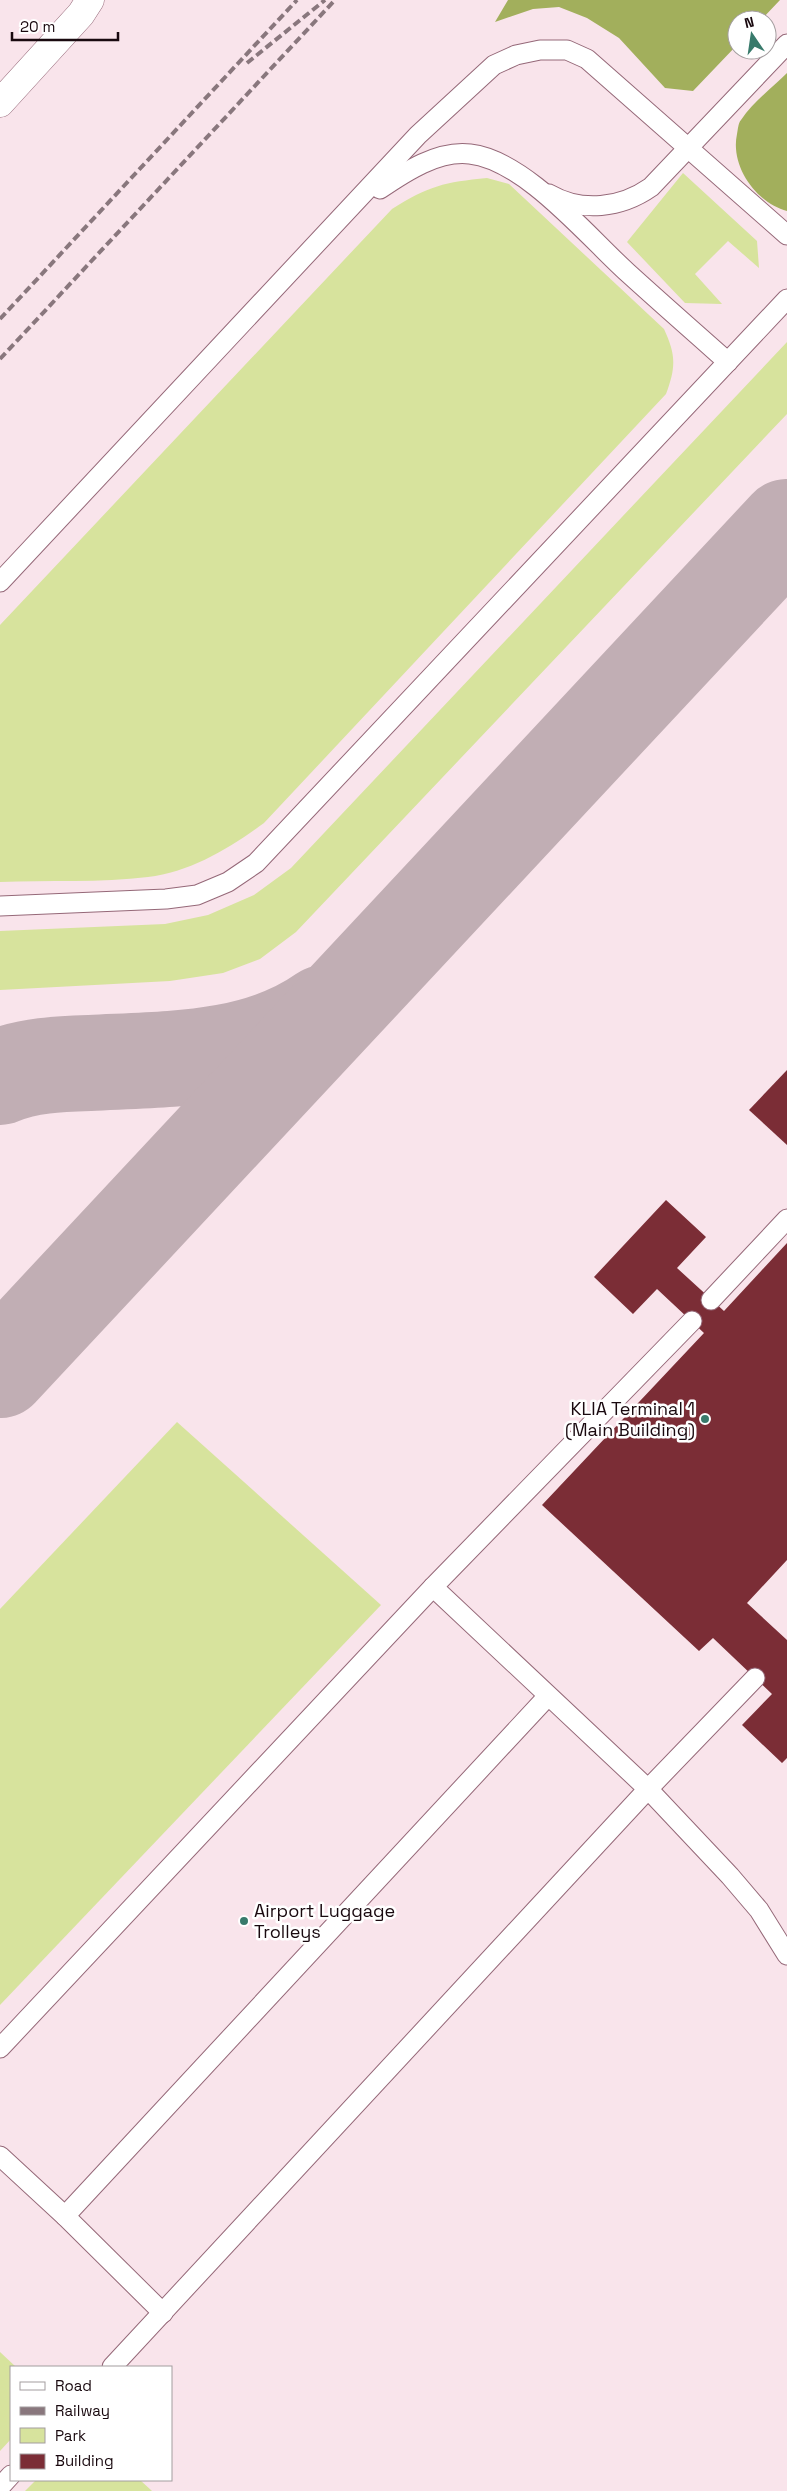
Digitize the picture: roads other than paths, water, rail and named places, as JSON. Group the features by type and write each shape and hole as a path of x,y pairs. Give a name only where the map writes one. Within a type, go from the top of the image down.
{"main road":[{"path":"0,103 88,5"}],"lane":[{"path":"352,208 402,174 445,156 468,153 490,157 555,197 575,204 594,207 636,198 651,187 787,44"},
{"path":"0,582 352,208 418,135 494,65 516,55 540,50 567,50 587,58 787,235"},
{"path":"533,184 628,274 728,362"},
{"path":"0,906 166,899 196,895 228,882 256,863 787,299"},
{"path":"711,1300 787,1219"},
{"path":"0,2048 433,1587 692,1320"},
{"path":"433,1587 648,1789 736,1882 759,1910 787,1955"},
{"path":"113,2366 648,1789 755,1678"},
{"path":"65,2216 548,1696"},
{"path":"0,2156 65,2216 163,2313"},
{"path":"0,2487 10,2476"}],"railway":[{"path":"0,319 297,0"},
{"path":"247,63 325,0"},
{"path":"0,359 335,0"}],"place":[{"name":"KLIA Terminal 1 (Main Building)","path":"705,1419"},
{"name":"Airport Luggage Trolleys","path":"244,1921"}]}
